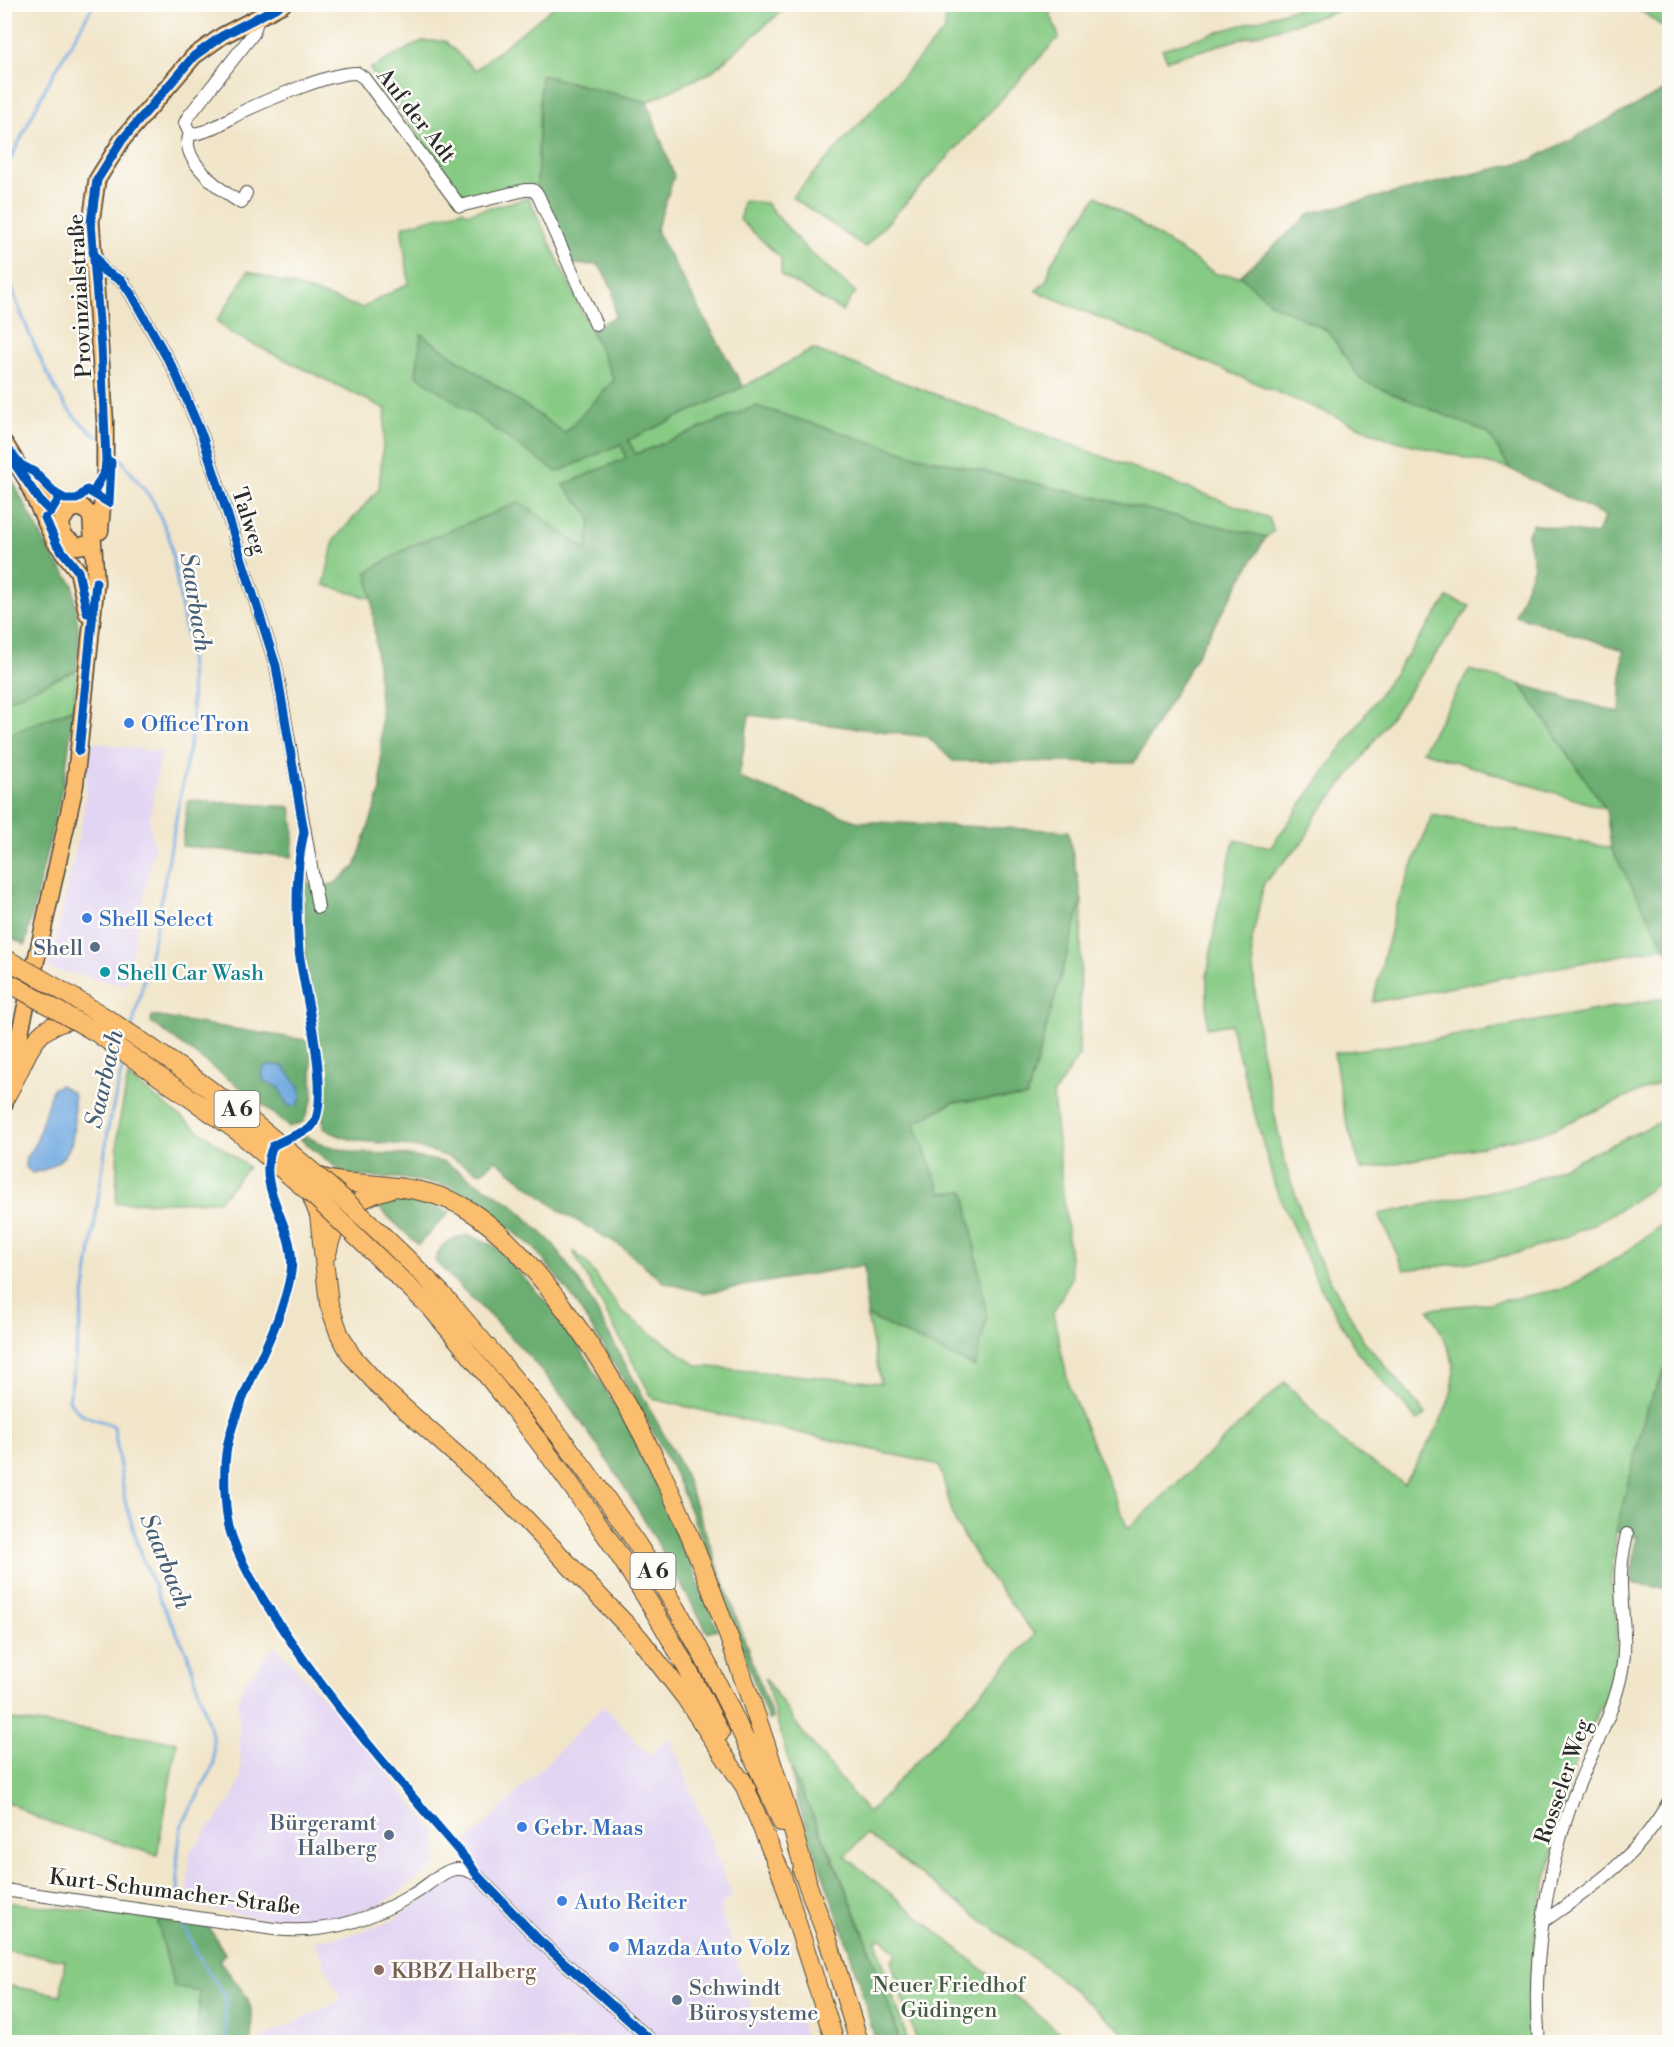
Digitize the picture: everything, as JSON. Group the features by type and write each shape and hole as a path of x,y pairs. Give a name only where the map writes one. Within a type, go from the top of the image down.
{"highway":[{"name":"A 6","path":"4,958 106,1017 245,1115 328,1185 436,1301 607,1535 700,1693 747,1790 782,1876 836,2043"},
{"name":"A 6","path":"4,980 97,1033 236,1130 436,1301 498,1358 583,1467 663,1586 742,1730 807,1881 859,2043"},
{"name":"A 6","path":"31,981 102,1025 291,1166 315,1200 329,1304 339,1333 364,1372 506,1499 625,1622 685,1697 747,1790"},
{"path":"6,1100 40,1033 80,1012"},
{"path":"291,1166 318,1177 333,1180 398,1187 438,1195 462,1207 489,1225 524,1259 579,1329 640,1425 679,1506 710,1583 786,1801 807,1881"},
{"name":"A 6","path":"325,1273 330,1236 342,1215 357,1201 398,1187"}],"main road":[{"name":"Provinzialstraße","path":"106,465 91,222 94,191 112,154 194,56 206,45 283,4"},
{"path":"5,444 39,489 70,513"},
{"path":"5,444 28,484 54,540 78,571 90,636"},
{"path":"85,545 63,536 70,513 106,465"},
{"path":"85,545 98,537 102,526 106,465"},
{"path":"28,484 70,513 92,516 85,545 87,613"},
{"path":"6,1100 75,785 96,582 85,545"}],"street":[{"path":"246,193 241,203 222,192 202,173 188,146 190,134 185,123 253,34 259,16"},
{"name":"Auf der Adt","path":"190,134 206,130 248,109 335,76 357,73 364,78 460,206 533,190 541,199 596,325"},
{"name":"Talweg","path":"93,252 104,271 122,281 131,294 175,372 203,438 276,666 318,907"},
{"name":"Rosseler Weg","path":"1539,2043 1536,2012 1537,1974 1544,1921 1572,1803 1615,1696 1622,1671 1625,1647 1620,1577 1627,1534"},
{"path":"1544,1921 1610,1875 1643,1841 1670,1799"},
{"name":"Kurt-Schumacher-Straße","path":"4,1890 274,1929 314,1930 347,1924 382,1912 444,1873 464,1869 477,1875 538,1939 653,2043"}],"shaded area":[{"path":"90,742 161,752 149,823 154,848 125,985 49,969 84,812"},
{"name":"Bürgeramt Halberg","path":"275,1646 354,1731 437,1834 438,1864 382,1904 341,1918 283,1922 186,1905 190,1852 233,1798 241,1778 238,1705 240,1693 245,1682"},
{"path":"604,1706 649,1755 670,1737 732,1895 720,1908 757,2022 797,2009 806,2042 254,2042 341,2000 314,1941 355,1934 391,1921 446,1883 468,1874 461,1848"}],"green space":[{"path":"1363,4 1167,60 1162,49 1307,5"},
{"path":"556,5 789,5 711,72 647,102 541,75 537,185 465,201 370,69 422,41 445,41 475,70"},
{"path":"946,5 1047,5 1059,37 865,247 792,197 945,30"},
{"path":"1634,5 1669,5 1669,32"},
{"path":"541,75 647,102 674,176 656,231 743,387 628,440 636,454 756,406 913,455 1266,537 1134,763 953,761 928,737 749,715 739,778 856,821 1068,831 1082,900 1027,1097 953,1102 914,1123 941,1193 965,1191 987,1317 975,1367 867,1316 864,1265 703,1293 664,1282 618,1244 561,1212 496,1160 480,1173 451,1158 423,1149 361,1141 343,1137 324,1128 322,1115 324,1076 305,953 302,872 311,886 334,884 355,867 381,790 381,715 372,599 367,572 411,546 520,502 587,550 591,517 563,485 626,458 621,444 557,472 416,375 421,334 565,433 614,380 591,329 615,317 613,289 599,265 568,264 537,185"},
{"path":"1669,88 1669,954 1611,848 1606,809 1520,684 1620,713 1623,650 1515,615 1534,566 1527,535 1533,524 1596,535 1605,516 1510,469 1488,433 1361,380 1328,331 1271,303 1240,276 1311,213 1531,160"},
{"path":"1097,196 1216,274 1240,276 1272,303 1328,331 1361,380 1488,433 1510,469 1389,439 1036,291 1047,280 1051,263"},
{"path":"529,198 614,380 565,433 421,334 557,472 621,444 626,458 591,517 587,551 367,572 372,599 324,585 334,540 379,489 386,409 232,334 217,321 248,271 362,308 409,283 402,232 404,226 462,210 468,213"},
{"path":"743,201 766,203 807,250 856,292 842,311 781,275 781,258 740,220"},
{"path":"813,349 1269,518 1274,531 1266,537 913,455 756,406 636,455 628,440 743,387"},
{"path":"4,464 51,555 73,584 79,635 77,670 5,701"},
{"path":"5,527 53,680 77,670 74,708 49,718 5,913"},
{"path":"1448,598 1470,606 1354,769 1315,817 1305,839 1264,883 1251,944 1260,1046 1285,1164 1315,1252 1364,1341 1426,1414 1418,1421 1358,1353 1317,1281 1275,1187 1230,1024 1207,1028 1207,977 1216,919 1234,840 1271,847"},
{"path":"1469,670 1520,684 1606,809 1422,751"},
{"path":"74,708 65,775 25,945 5,934 5,736"},
{"path":"188,800 291,807 294,830 292,857 182,846"},
{"path":"1432,815 1611,848 1666,947 1373,1002 1395,910"},
{"name":"Neuer Friedhof Güdingen","path":"1082,900 1079,1055 1053,1095 1072,1278 1053,1313 1069,1387 1128,1529 1285,1382 1341,1441 1404,1484 1439,1423 1452,1390 1454,1374 1452,1359 1429,1309 1489,1303 1567,1288 1622,1255 1669,1219 1669,1361 1647,1407 1616,1532 1611,1581 1617,1626 1615,1666 1609,1694 1579,1745 1536,1925 1529,2009 1532,2042 1135,2042 1058,1977 866,1834 845,1856 1071,2042 917,2042 891,1961 897,1953 882,1938 876,1941 908,2042 900,2042 868,1943 834,1859 791,1770 765,1678 800,1729 868,1813 1035,1635 982,1566 955,1522 939,1465 653,1399 573,1251 586,1262 623,1313 698,1366 881,1383 867,1316 975,1367 965,1192 941,1193 914,1123 953,1102 1027,1097"},
{"path":"1669,997 1669,1079 1548,1131 1361,1170 1344,1113 1334,1053 1431,1040"},
{"path":"152,1016 311,1041 313,1098 303,1122 289,1127 257,1100 151,1022"},
{"path":"128,1077 248,1167 219,1201 116,1203 118,1128"},
{"path":"1669,1118 1669,1175 1612,1213 1571,1234 1527,1250 1480,1261 1404,1270 1379,1214 1525,1184"},
{"path":"306,1136 321,1144 355,1153 399,1154 444,1162 512,1204 554,1245 586,1292 683,1470 773,1719 768,1720 705,1547 675,1474 639,1405 574,1299 535,1249 496,1217 451,1186 398,1178 347,1176 299,1138"},
{"path":"407,1198 450,1212 418,1245 374,1203 388,1199"},
{"path":"469,1235 493,1245 562,1319 628,1426 678,1531 717,1629 708,1633 630,1497 564,1400 515,1341 435,1261 443,1245"},
{"path":"1669,1361 1669,1589 1630,1583 1637,1537 1616,1532 1647,1407"},
{"path":"5,1719 177,1742 157,1855 42,1820 5,1800"},
{"path":"791,1770 852,1904 878,1972 900,2042 876,2042 849,1949 795,1794"},
{"path":"5,1902 157,1919 174,1987 201,1991 196,2042 5,2042 4,1985 61,1995 65,1960 5,1950"},
{"path":"157,1919 209,1927 225,1954 219,1960 247,1997 252,2012 251,2042 196,2042 200,1992 174,1987"}],"water":[{"path":"283,1066 300,1087 301,1099 296,1107 287,1105 279,1087 264,1081 262,1074 264,1067"},
{"path":"60,1085 72,1092 74,1096 74,1127 71,1145 60,1161 46,1169 32,1173 25,1166 26,1157 35,1146 52,1089"}],"waterway":[{"name":"Saarbach","path":"4,173 46,87 94,4"},
{"name":"Saarbach","path":"4,265 32,339 59,396 75,417 98,437"},
{"name":"Saarbach","path":"111,446 153,501 169,536 189,650 193,726 155,934 132,1028"},
{"name":"Saarbach","path":"124,1061 109,1124 69,1400 82,1414 114,1426 125,1501 141,1555 161,1602 188,1655 213,1739 214,1765 181,1827 177,1861 179,1903"},
{"name":"Saarbach","path":"182,1922 200,1960 225,1996 226,2042"}],"cycle path":[{"path":"93,493 105,471 106,460 101,347 91,222 97,180 122,140 194,56 222,36 283,4"},
{"path":"93,252 104,271 122,281 131,294 175,372 203,438 276,666 304,832 298,876 298,936 318,1071 317,1116 310,1128 273,1146 268,1162 268,1178 288,1240 291,1272 279,1316 241,1402 227,1447 225,1492 229,1528 243,1564 282,1628 310,1669 399,1781 477,1875 538,1939 653,2042"},
{"path":"4,444 21,465 34,472 56,494 65,499 77,499 87,490 109,503 111,462"},
{"path":"14,463 40,501 51,512 60,497"},
{"path":"45,518 57,545 78,571 87,613"},
{"path":"79,751 96,582"}],"place":[{"name":"OfficeTron","path":"129,723"},
{"name":"Shell Select","path":"87,918"},
{"name":"Shell","path":"95,947"},
{"name":"Shell Car Wash","path":"105,972"},
{"name":"Gebr. Maas","path":"522,1827"},
{"name":"Bürgeramt Halberg","path":"389,1835"},
{"name":"Auto Reiter","path":"562,1901"},
{"name":"Mazda Auto Volz","path":"614,1947"},
{"name":"KBBZ Halberg","path":"379,1970"},
{"name":"Schwindt Bürosysteme","path":"677,2000"}]}
